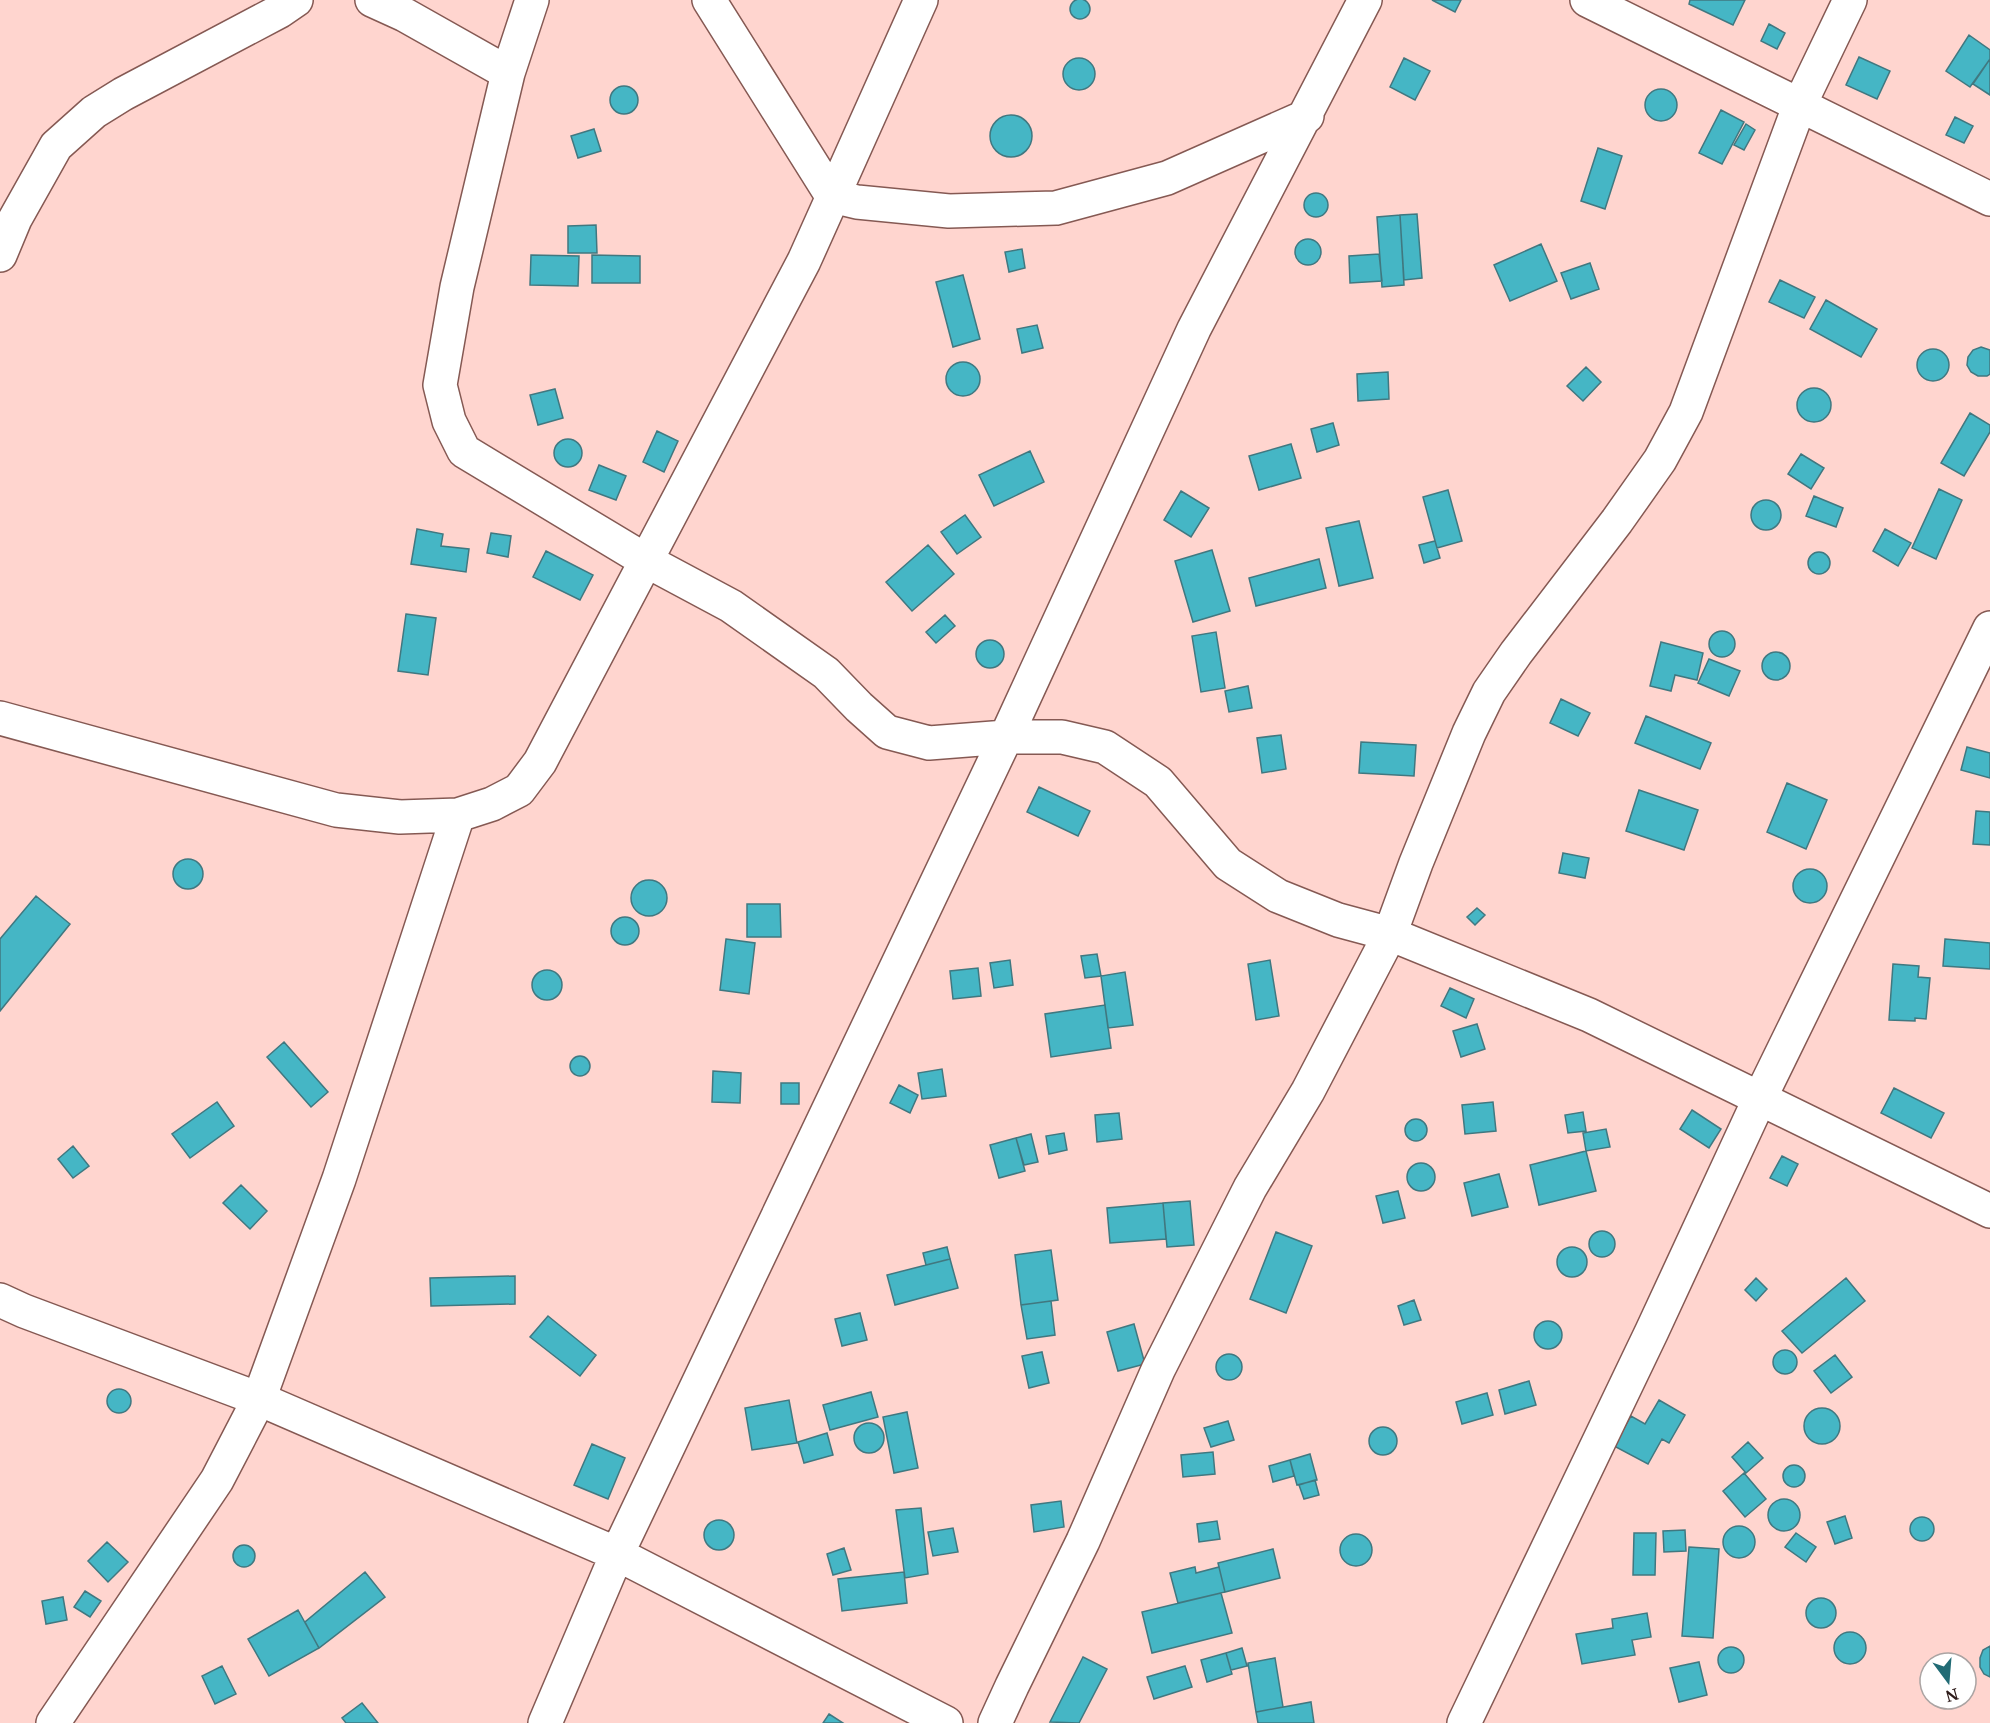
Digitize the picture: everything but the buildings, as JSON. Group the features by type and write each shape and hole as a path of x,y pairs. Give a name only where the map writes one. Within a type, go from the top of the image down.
{"street":[{"path":"0,255 7,215 56,146 94,112 123,93 280,11 296,0"},
{"path":"372,0 405,15 508,73"},
{"path":"532,0 508,73 457,287 440,385 449,421 464,451 645,560 731,606 826,673 887,732 929,743 1006,737 1062,736 1105,747 1158,782 1228,864 1278,896 1338,920 1390,934 1589,1015 1990,1211"},
{"path":"710,0 832,196 856,202 949,211 1056,208 1167,178 1307,116"},
{"path":"0,718 336,810 399,817 458,815 492,804 519,790 540,762 804,261 921,0"},
{"path":"545,1723 617,1554 1006,737 1194,329 1307,116 1365,0"},
{"path":"1587,0 1990,199"},
{"path":"995,1723 1083,1541 1158,1370 1250,1188 1308,1091 1390,934 1469,733 1489,692 1660,460 1686,412 1800,104 1850,0"},
{"path":"1464,1723 1653,1331 1760,1098 1990,628"},
{"path":"53,1723 217,1480 259,1399 339,1179 458,815"},
{"path":"0,1300 259,1399 617,1554 946,1723"}]}
